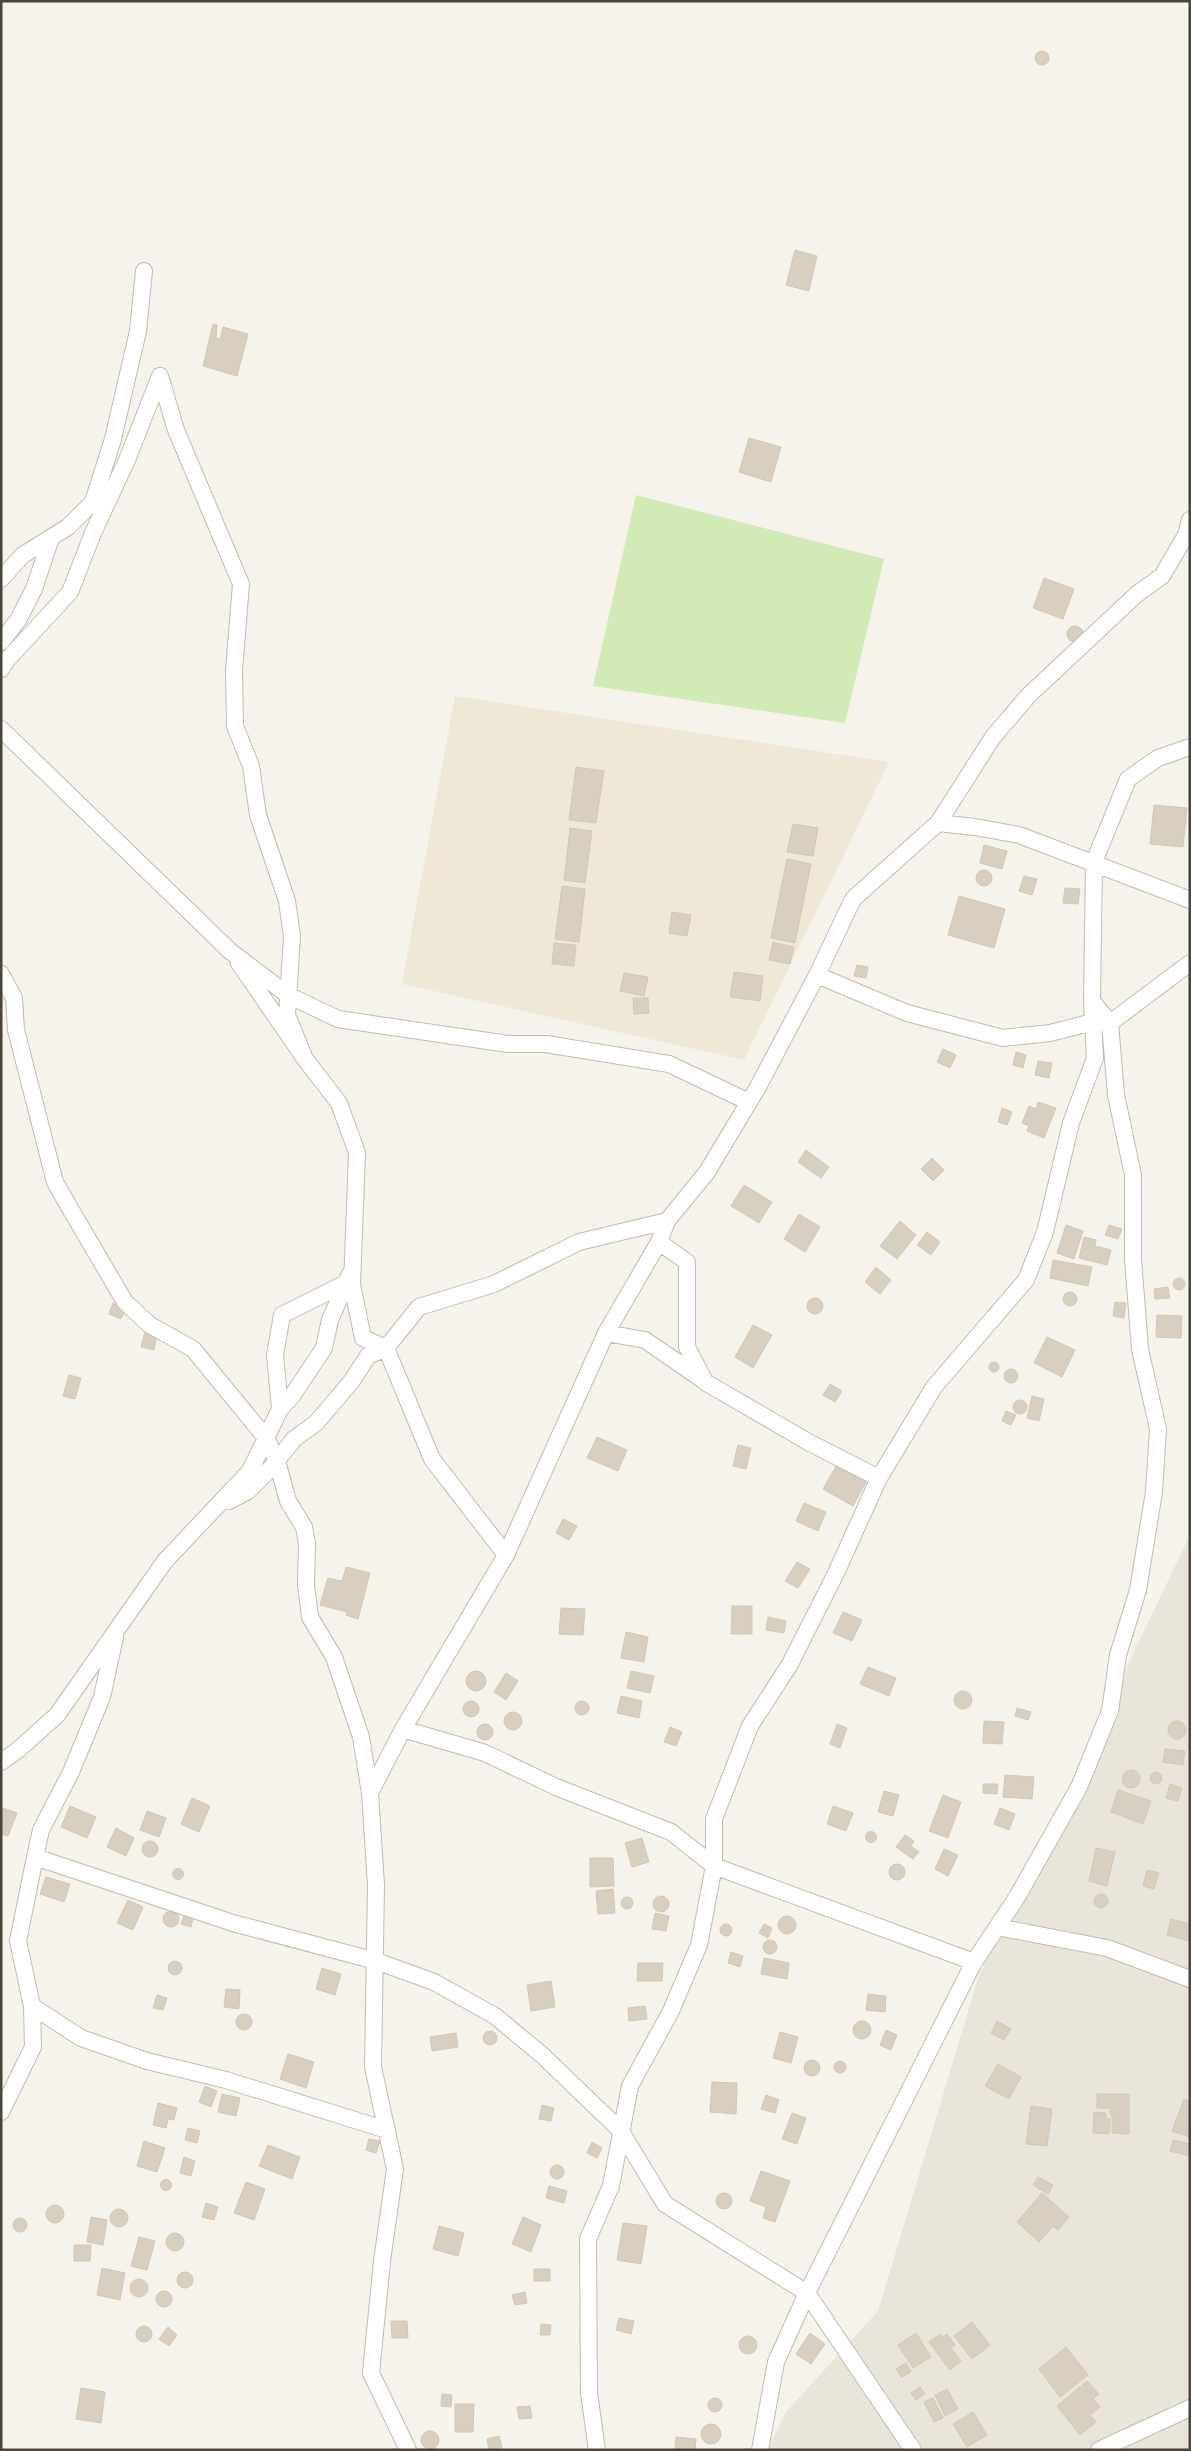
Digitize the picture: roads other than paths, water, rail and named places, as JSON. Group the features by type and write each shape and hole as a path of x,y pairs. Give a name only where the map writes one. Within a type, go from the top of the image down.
{"street":[{"path":"1,579 23,555 68,527 93,502 113,439 138,331 144,271"},
{"path":"1,669 6,660 70,592 93,533 127,460 160,376 176,430 242,584 234,670 234,726 251,766 258,815 287,901 292,936 287,1014 305,1059"},
{"path":"370,1793 403,1729 506,1555 606,1333 658,1242 667,1221 708,1172 749,1102 817,975 853,899 938,823 993,737 1029,695 1137,594 1162,576 1186,535 1190,520"},
{"path":"1,642 18,620 34,590 51,538"},
{"path":"1,729 230,951 288,995 338,1019 508,1044 546,1044 670,1064 749,1102"},
{"path":"597,2450 589,2393 588,2240 611,2186 620,2130 630,2086 671,2011 698,1944 714,1866 714,1819 750,1726 790,1664 836,1573 879,1478 934,1387 1026,1280 1045,1232 1071,1123 1094,1058 1092,1001 1094,862 1128,779 1158,758 1190,747"},
{"path":"938,823 1019,835 1190,900"},
{"path":"1,1762 18,1750 58,1715 164,1561 250,1472 280,1409 292,1396 324,1348 330,1320 349,1276 357,1153 340,1103 305,1059 230,951"},
{"path":"817,975 907,1013 1003,1038 1050,1033 1093,1022 1110,1023 1190,963"},
{"path":"1,974 14,998 16,1030 55,1182 68,1206 125,1302 150,1325 192,1349 266,1438 278,1460 288,1501 304,1527 307,1544 306,1586 310,1617 334,1657 362,1737 370,1793 376,1885 374,2067 396,2169 382,2261 371,2373 408,2450"},
{"path":"760,2450 776,2362 807,2293 974,1962 1018,1897 1079,1787 1110,1711 1118,1655 1138,1590 1154,1492 1158,1429 1140,1348 1133,1259 1134,1175 1116,1095 1110,1023 1092,1001"},
{"path":"212,1511 248,1490 278,1460 294,1439 316,1423 351,1382 368,1356 386,1348 419,1307 494,1284 579,1242 667,1221"},
{"path":"658,1242 687,1262 687,1347 705,1382"},
{"path":"349,1276 363,1338 386,1348 432,1459 506,1555"},
{"path":"280,1409 275,1355 282,1315 349,1276"},
{"path":"606,1333 645,1340 705,1382 810,1443 879,1478"},
{"path":"1,2112 33,2047 32,2006 18,1941 41,1830 71,1772 102,1697 116,1633"},
{"path":"403,1729 485,1753 556,1787 671,1832 714,1866 974,1962"},
{"path":"35,1857 234,1923 376,1961 434,1982 494,2016 542,2054 620,2130 665,2204 807,2293 913,2450"},
{"path":"997,1927 1107,1948 1190,1979"},
{"path":"32,2006 81,2038 147,2061 226,2080 387,2130"},
{"path":"1099,2450 1190,2408"}]}
